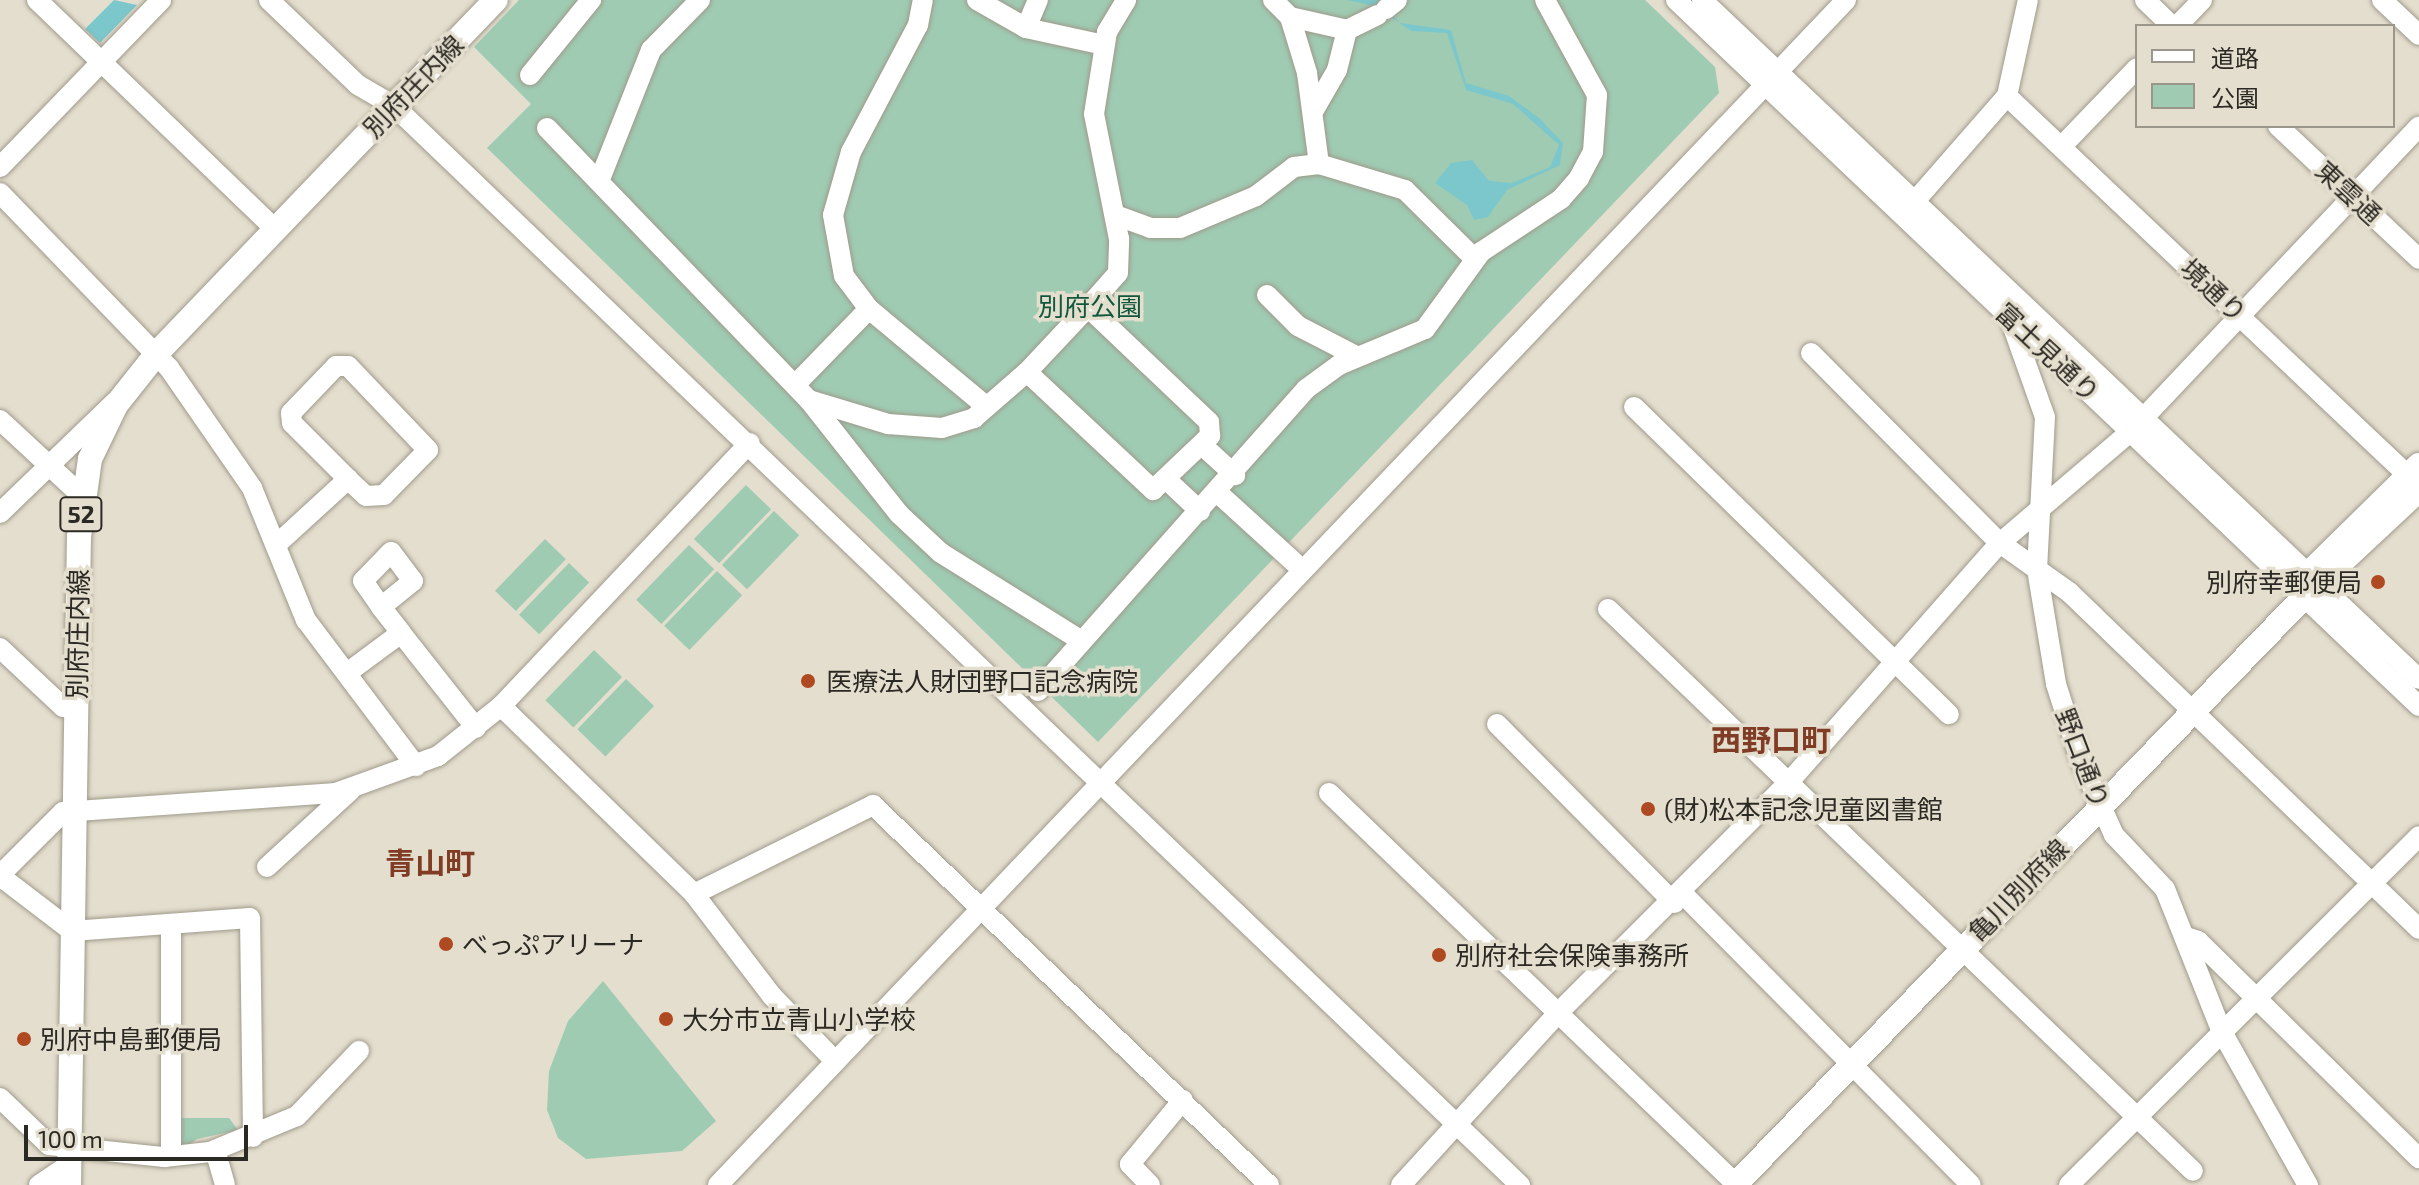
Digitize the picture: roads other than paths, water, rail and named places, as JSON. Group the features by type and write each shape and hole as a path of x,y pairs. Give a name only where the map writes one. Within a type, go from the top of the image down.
{"main road":[{"name":"別府庄内線","path":"68,1167 82,496 99,437 124,393 158,352 496,0"},
{"name":"亀川別府線","path":"1736,1185 2416,479"}],"street":[{"path":"37,0 268,222"},
{"path":"0,167 161,0"},
{"path":"269,0 358,85 394,106 750,443 1520,1185"},
{"path":"530,75 591,0"},
{"path":"600,179 651,50 700,0"},
{"path":"923,0 918,25 851,152 833,215 844,276 869,309 987,407"},
{"path":"977,0 1026,28 1104,45"},
{"path":"1026,28 1038,0"},
{"path":"1273,0 1290,17 1314,110 1319,164"},
{"path":"1038,691 1235,475 1306,389 1356,356 1425,329 1475,259 1561,199 1593,152 1593,82 1545,0"},
{"path":"1676,0 1771,77 1909,208 2008,286 2138,424"},
{"path":"1702,0 1771,77"},
{"path":"729,1181 835,1061 1103,784 1833,9 1846,0"},
{"path":"1909,208 2007,96 2028,0"},
{"path":"2145,0 2172,24"},
{"path":"2176,24 2202,0"},
{"path":"2382,0 2419,35"},
{"path":"802,392 888,424 942,428 987,407 1027,372 1118,273 1115,215 1094,114 1104,45 1122,3"},
{"path":"1290,17 1347,30 1387,8"},
{"path":"1314,110 1337,70 1347,30"},
{"path":"2062,146 2135,70"},
{"name":"境通り","path":"2007,96 2416,479"},
{"path":"1401,1185 1558,1013 1678,898 1789,782 1893,658 2000,543 2138,424 2419,126"},
{"path":"547,128 600,179 802,392 880,495 941,553 1082,641"},
{"name":"東雲通","path":"2280,128 2419,259"},
{"path":"1115,215 1150,228 1180,228 1256,196 1294,167 1319,164 1405,190 1475,259"},
{"path":"0,193 158,352 239,466 276,545 306,620 416,766"},
{"name":"富士見通り","path":"1909,208 2009,315 2138,424 2311,586 2419,706"},
{"name":"野口通り","path":"2008,286 2009,315 2045,417 2048,451 2035,514 2037,569 2056,684 2114,835 2165,889 2222,1032 2308,1185"},
{"path":"1267,295 1298,326 1356,356"},
{"path":"1027,372 1146,488 1168,481 1202,445 1209,422 1088,307"},
{"path":"802,392 869,309"},
{"path":"1811,353 2000,543 2037,569 2419,929"},
{"path":"336,366 348,366 428,450 384,495 366,496 348,479 292,423 291,413 336,366"},
{"path":"0,513 46,465 124,393"},
{"path":"1634,407 1949,714"},
{"path":"0,420 82,496"},
{"path":"253,1137 250,918 72,931 0,876 58,816 74,812 351,790 416,766 476,728 501,706 750,443"},
{"path":"1202,445 1235,475"},
{"path":"276,545 348,479"},
{"path":"1168,481 1200,511"},
{"path":"1218,493 1295,563"},
{"path":"2311,586 2365,627 2419,679"},
{"path":"381,607 476,728"},
{"path":"1608,609 2193,1171"},
{"path":"347,673 401,633"},
{"path":"0,648 63,707 76,708"},
{"path":"501,706 694,894 772,996 835,1061"},
{"path":"1497,724 1971,1185"},
{"path":"267,867 351,790"},
{"path":"1329,793 1736,1185"},
{"path":"694,894 873,805 1269,1185"},
{"path":"2069,1185 2419,836"},
{"path":"171,924 171,1156"},
{"path":"2186,937 2198,941 2419,1158"},
{"path":"39,1185 68,1167 215,1150 253,1137 297,1116 359,1051"},
{"path":"0,1098 68,1167"},
{"path":"1150,1185 1130,1164 1183,1100"},
{"path":"215,1150 225,1185"}],"water":[{"path":"114,0 137,5 100,43 85,29"},
{"path":"1347,0 1379,0 1400,23 1451,30 1466,83 1509,96 1539,118 1563,143 1560,165 1507,190 1488,217 1474,220 1467,205 1435,183 1451,163 1472,160 1489,181 1512,183 1550,167 1559,145 1513,104 1466,90 1447,33 1411,31 1375,6"}],"place":[{"name":"別府幸郵便局","path":"2378,582"},
{"name":"医療法人財団野口記念病院","path":"808,681"},
{"name":"(財)松本記念児童図書館","path":"1648,809"},
{"name":"べっぷアリーナ","path":"446,944"},
{"name":"別府社会保険事務所","path":"1439,955"},
{"name":"大分市立青山小学校","path":"666,1019"},
{"name":"別府中島郵便局","path":"24,1039"}],"district":[{"name":"西野口町","path":"1771,739"},
{"name":"青山町","path":"430,862"}],"park label":[{"name":"別府公園","path":"1090,306"}]}
